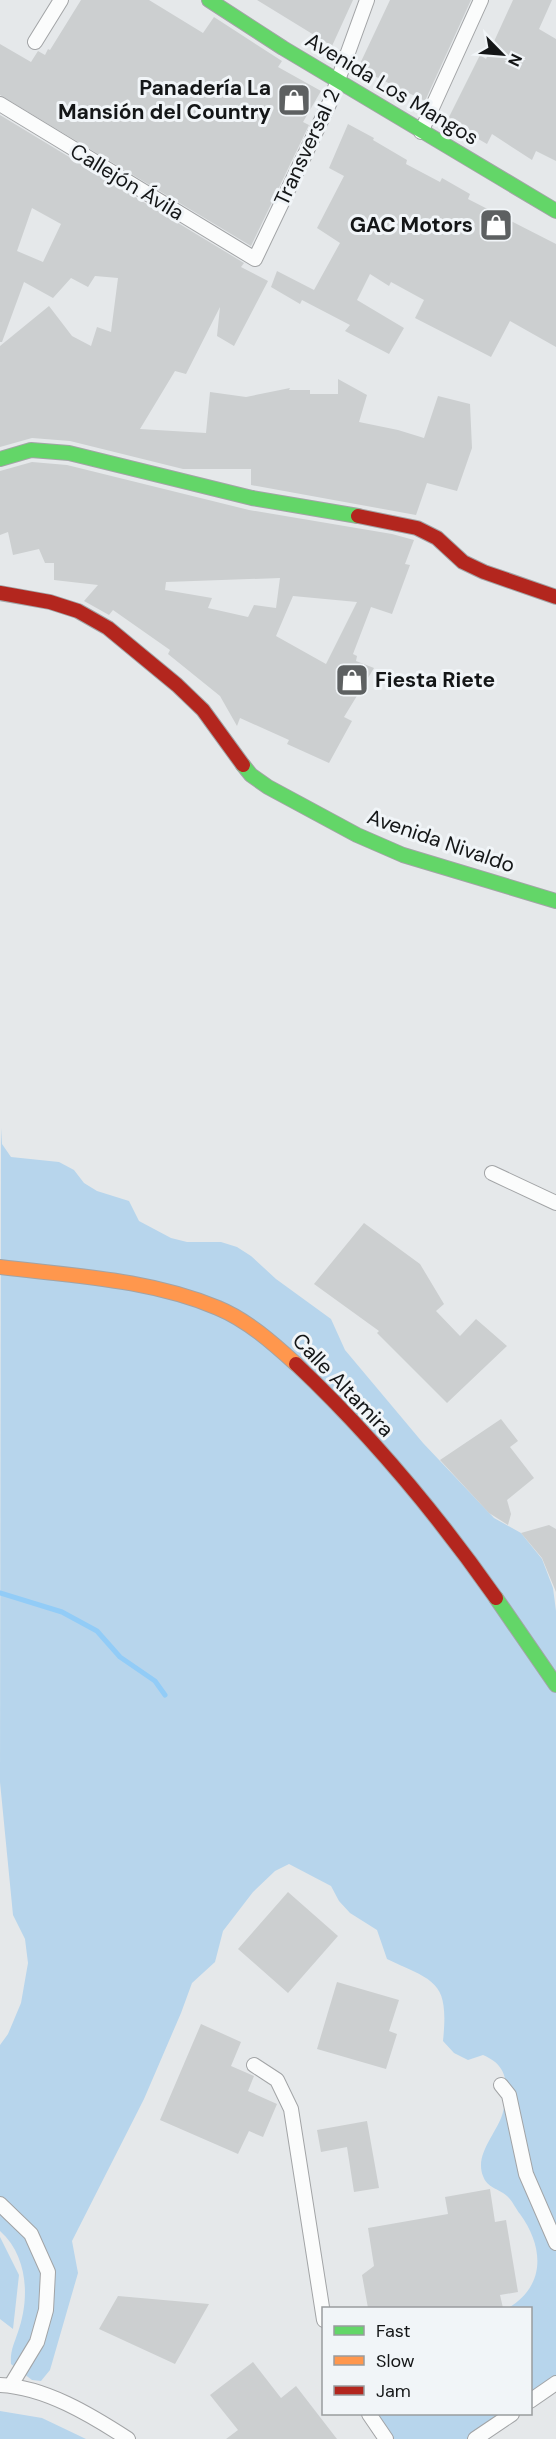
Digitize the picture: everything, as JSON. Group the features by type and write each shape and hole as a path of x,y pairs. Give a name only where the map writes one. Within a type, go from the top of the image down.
{"street":[{"path":"35,42 61,0"},
{"name":"Avenida Los Mangos","path":"209,0 337,81 556,211"},
{"name":"Transversal 2","path":"255,259 330,102 367,0"},
{"path":"421,132 481,0"},
{"name":"Callejón Ávila","path":"0,104 255,259"},
{"path":"0,459 31,450 69,453 252,498 395,522 417,528 437,538 464,562 484,573 556,597"},
{"name":"Avenida Nivaldo","path":"0,593 50,602 78,611 108,628 177,685 203,710 251,775 268,788 357,835 403,855 556,901"},
{"path":"492,1173 556,1203"},
{"name":"Calle Altamira","path":"0,1267 145,1284 219,1308 270,1340 324,1391 411,1485 487,1586 556,1685"},
{"path":"254,2065 277,2080 291,2109 322,2307"},
{"path":"501,2085 509,2095 526,2174 556,2243"},
{"path":"0,2205 31,2234 48,2272 46,2310 37,2342 6,2385 53,2398 104,2423 128,2439"},
{"path":"532,2400 556,2383"},
{"path":"370,2415 386,2439"},
{"path":"475,2439 511,2415"}],"shaded area":[{"path":"1,1128 2,1144 11,1157 59,1162 74,1170 84,1183 97,1191 129,1201 139,1221 171,1238 187,1242 221,1242 237,1247 331,1319 345,1350 423,1443 494,1518 521,1533 542,1559 553,1588 556,1611 556,2383 532,2400 532,2307 509,2307 529,2289 535,2277 537,2252 528,2227 512,2202 504,2193 487,2183 481,2168 484,2151 504,2109 506,2089 503,2072 497,2064 483,2055 468,2060 454,2053 443,2041 444,2006 436,1986 428,1979 387,1959 377,1930 350,1913 339,1901 331,1886 289,1864 275,1871 253,1892 223,1931 215,1962 192,1983 144,2099 72,2241 78,2273 50,2370 41,2381 32,2380 11,2364 12,2351 22,2319 25,2292 21,2265 9,2241 0,2231 0,2045 8,2034 21,2003 28,1963 25,1939 13,1915 0,1782"},
{"path":"0,2237 19,2275 13,2329 0,2319"},
{"path":"0,2411 42,2418 86,2439 0,2439"},
{"path":"370,2415 511,2415 475,2439 386,2439"}],"building":[{"path":"81,0 149,0 203,33 214,17 282,61 278,67 321,91 303,122 309,125 251,246 0,95 0,44 31,62 38,51 45,55"},
{"path":"257,0 353,0 332,46"},
{"path":"390,0 471,0 425,101 358,68"},
{"path":"513,0 552,0 539,29 556,39 556,161 536,151 532,160 492,134 487,144 447,121 480,55 486,59"},
{"path":"0,115 244,263 241,267 268,281 234,346 217,336 220,307 186,374 175,371 140,429 206,433 210,392 246,397 290,388 289,390 310,390 310,394 338,394 338,379 367,395 359,422 424,438 438,396 470,404 472,448 457,491 427,483 416,515 251,485 251,469 183,469 70,441 32,438 0,447 0,346 49,306 72,336 91,346 97,327 111,332 118,278 95,276 88,287 71,278 53,298 24,282 2,342 0,342","holes":["32,208 61,224 43,262 17,251"]},
{"path":"348,124 407,160 406,164 440,182 442,178 470,194 468,199 556,244 556,347 510,321 491,357 415,318 424,300 391,282 389,286 370,274 357,300 404,328 389,354 345,331 350,325 302,300 300,304 271,287 277,271 314,290 340,243 317,228 344,176 329,168"},
{"path":"32,462 67,465 249,510 392,534 414,540 405,564 410,565 392,614 371,607 353,654 357,656 356,661 374,668 344,717 352,721 329,763 287,744 289,740 240,718 237,726 220,696 168,654 170,650 113,610 109,615 84,601 98,585 54,580 54,563 45,563 39,549 13,555 8,532 0,535 0,471","holes":["280,578 276,608 254,605 248,617 208,608 212,598 165,590 166,582","293,596 357,602 326,664 276,636"]},
{"path":"364,1223 420,1264 444,1304 436,1311 460,1336 476,1319 507,1346 447,1403 377,1333 379,1331 314,1284"},
{"path":"501,1419 518,1441 510,1447 534,1478 507,1500 511,1514 508,1525 489,1513 440,1460"},
{"path":"549,1525 556,1529 556,1592 542,1558 521,1533"},
{"path":"288,1892 338,1936 288,1993 238,1949"},
{"path":"337,1982 399,2000 389,2031 397,2034 386,2069 317,2049"},
{"path":"201,2024 241,2042 231,2066 254,2076 248,2091 277,2104 263,2137 249,2131 238,2154 160,2120"},
{"path":"367,2121 379,2188 354,2192 347,2147 321,2152 317,2130"},
{"path":"490,2189 495,2222 506,2220 518,2292 500,2295 503,2307 368,2307 362,2275 374,2266 368,2228 448,2214 445,2197"},
{"path":"118,2296 209,2304 175,2364 99,2329"},
{"path":"253,2362 281,2398 296,2386 337,2439 226,2439 238,2430 210,2395"}],"waterway":[{"path":"0,1593 62,1612 97,1631 120,1657 155,1681 165,1695"}],"traffic: fast":[{"path":"209,0 283,48 556,211"},
{"path":"0,459 31,450 69,453 252,498 358,516"},
{"path":"243,765 251,775 268,787 357,835 403,855 556,901"},
{"path":"496,1598 556,1685"}],"traffic: slow":[{"path":"0,1267 110,1280 192,1298 229,1313 249,1325 296,1364"}],"traffic: jam":[{"path":"358,516 417,528 437,538 463,562 484,572 556,597"},
{"path":"0,593 50,602 78,611 108,628 177,685 203,710 243,765"},
{"path":"296,1364 351,1419 402,1476 496,1598"}],"place":[{"name":"Panadería La Mansión del Country","path":"294,100"},
{"name":"GAC Motors","path":"496,225"},
{"name":"Fiesta Riete","path":"352,680"}]}
